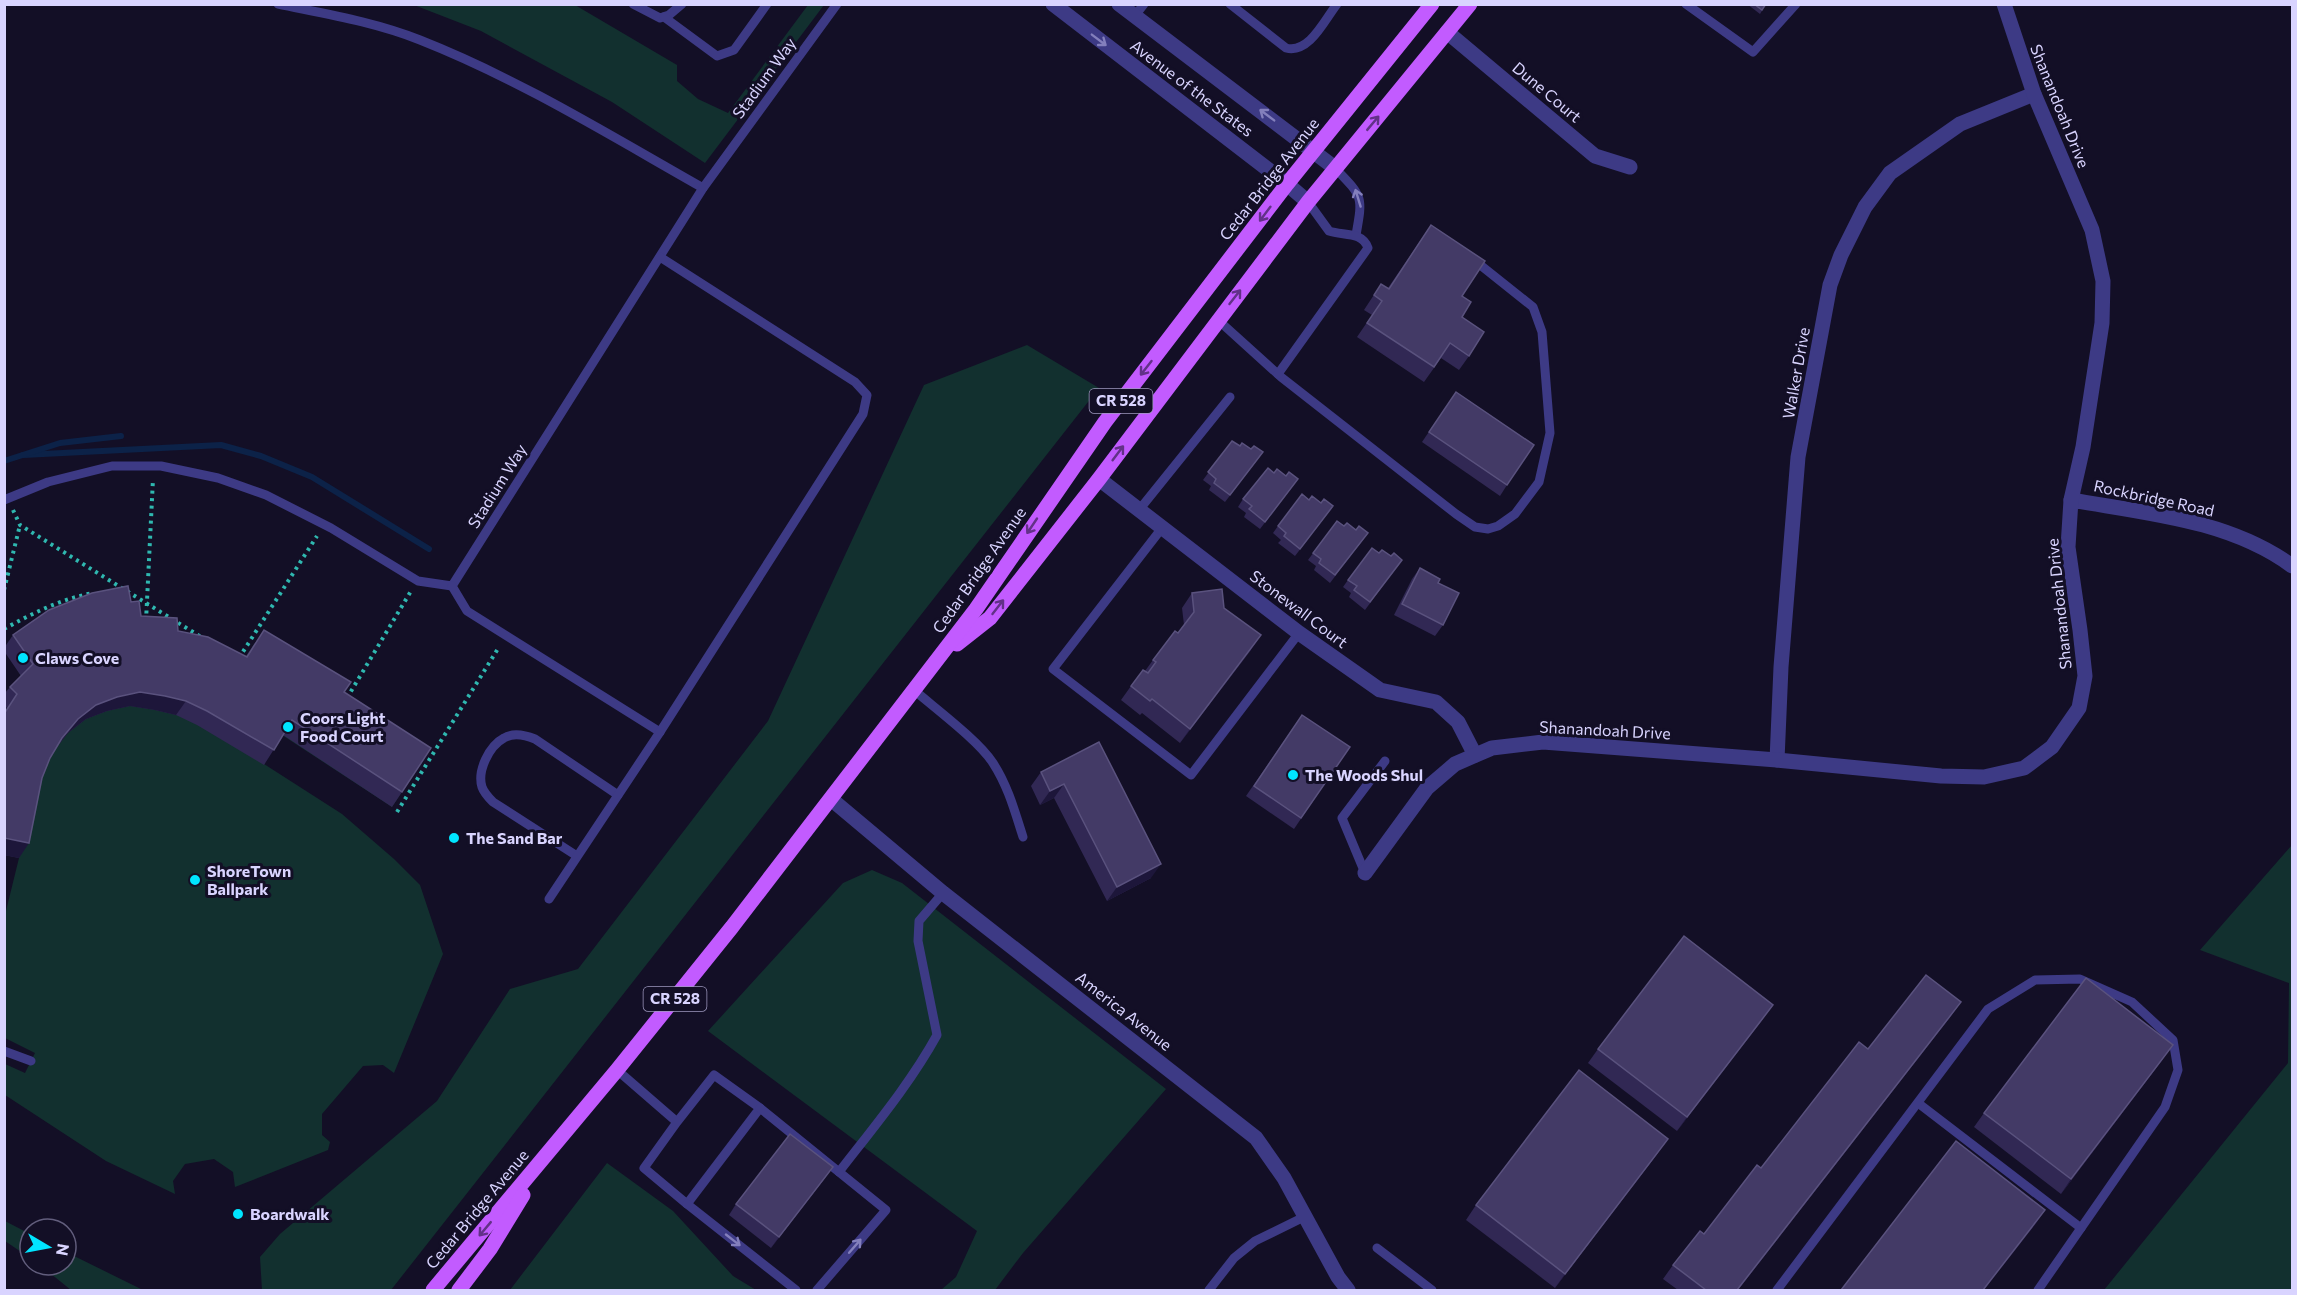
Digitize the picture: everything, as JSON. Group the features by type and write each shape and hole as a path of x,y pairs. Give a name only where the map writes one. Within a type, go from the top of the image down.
{"main road":[{"name":"Cedar Bridge Avenue","path":"433,1290 725,937 976,609 1105,422 1287,184 1432,4"},
{"path":"938,659 990,618 1099,479 1308,202 1470,4"},
{"name":"Cedar Bridge Avenue","path":"459,1290 490,1249 549,1152"}],"street":[{"name":"Avenue of the States","path":"1053,4 1308,202"},
{"name":"Avenue of the States","path":"1119,4 1139,10 1335,168"},
{"name":"Shanandoah Drive","path":"1365,873 1427,788 1455,764 1492,748 1543,742 1777,760 1941,776 1984,777 2024,768 2052,747 2079,708 2085,676 2068,547 2071,500 2083,447 2102,322 2103,281 2092,230 2034,94 2004,4"},
{"name":"Dune Court","path":"1447,32 1595,156 1630,167"},
{"name":"Walker Drive","path":"1777,760 1781,667 1798,457 1830,285 1841,255 1865,207 1890,173 1960,124 2034,94"},
{"name":"Stonewall Court","path":"1099,479 1299,633 1380,690 1436,702 1458,722 1475,755"},
{"name":"Rockbridge Road","path":"2071,500 2195,523 2244,539 2280,556 2292,566"},
{"name":"America Avenue","path":"831,799 943,892 1256,1138 1284,1178 1338,1277 1348,1290"}],"lane":[{"path":"278,4 343,17 419,39 518,84 703,188"},
{"path":"633,4 660,18 669,15 681,4"},
{"path":"664,17 717,56 734,50 766,4"},
{"name":"Stadium Way","path":"452,586 703,188 837,4"},
{"path":"1230,4 1286,48 1293,50 1306,45 1337,4"},
{"path":"1686,4 1753,52 1796,4"},
{"path":"1335,168 1356,189 1361,205 1356,235"},
{"path":"1278,374 1368,248 1367,243 1356,235 1329,231 1308,202"},
{"path":"1218,320 1278,374 1475,527 1488,529 1498,526 1515,514 1539,482 1550,432 1542,332 1533,307 1467,255"},
{"path":"549,898 660,732 863,414 867,395 855,382 660,257"},
{"path":"1139,510 1230,397"},
{"path":"4,500 48,482 112,466 153,466 218,478 266,495 324,525 418,580 452,586 467,610 660,732"},
{"path":"1162,528 1053,669 1191,775 1299,633"},
{"path":"914,690 971,739 993,762 1009,794 1023,837"},
{"path":"578,856 493,802 486,795 481,778 485,760 504,737 523,735 535,739 618,795"},
{"path":"1365,873 1342,818 1385,761"},
{"path":"839,1172 893,1102 927,1054 937,1035 918,941 919,921 943,892"},
{"path":"1777,1290 1988,1009 2035,980 2080,979 2132,1002 2173,1040 2178,1070 2165,1107 2038,1290"},
{"path":"4,1051 31,1061"},
{"path":"617,1070 677,1122"},
{"path":"796,1290 644,1167 714,1075 760,1108 886,1210 817,1290"},
{"path":"1918,1103 2081,1228"},
{"path":"687,1204 760,1108"},
{"path":"1209,1290 1233,1258 1255,1241 1304,1217"},
{"path":"1377,1248 1432,1290"}],"path":[{"path":"145,631 153,466"},
{"path":"4,590 20,525 207,641"},
{"path":"242,663 237,660 324,525"},
{"path":"346,700 418,580"},
{"path":"109,590 121,588"},
{"path":"4,629 45,608 74,597 97,592"},
{"path":"397,812 505,636"}],"green space":[{"path":"414,5 575,5 677,65 677,81 698,99 728,113 808,5 824,5 705,163 612,102 481,31"},
{"path":"1027,345 1099,388 391,1290 262,1290 260,1257 280,1234 437,1101 510,989 578,969 768,721 924,385"},
{"name":"ShoreTown Ballpark","path":"121,616 237,671 254,644 341,696 421,762 392,807 282,735 264,764 342,814 420,885 443,954 394,1073 383,1065 363,1066 322,1114 322,1135 330,1142 328,1150 235,1187 233,1172 214,1159 185,1164 173,1181 175,1194 106,1161 5,1095 5,1064 25,1073 35,1053 5,1038 5,915 19,858 4,712 7,708 5,705 22,678 5,648"},
{"path":"2292,845 2292,1290 2104,1290 2288,1063 2289,983 2200,950"},
{"path":"872,870 902,883 1166,1089 1023,1253 995,1290 941,1290 956,1277 977,1231 708,1031 843,883"},
{"path":"607,1163 673,1211 733,1276 756,1290 510,1290"},
{"path":"5,1221 18,1228 18,1250 5,1241"},
{"path":"78,1258 143,1290 71,1290 55,1277 78,1277"}],"building":[{"path":"1754,4 1766,4 1762,10"},
{"path":"1431,225 1485,261 1462,296 1471,302 1462,317 1484,332 1469,356 1450,343 1434,367 1367,323 1382,301 1374,295 1381,284 1389,289"},
{"path":"1456,392 1534,445 1507,485 1429,432"},
{"path":"1232,441 1240,446 1242,443 1251,449 1254,446 1263,452 1230,495 1214,483 1216,479 1208,472"},
{"path":"1268,468 1274,473 1277,469 1286,476 1289,472 1298,479 1265,522 1249,509 1252,506 1243,499"},
{"path":"1302,494 1309,500 1312,496 1321,503 1324,499 1333,506 1300,549 1284,536 1286,533 1278,526"},
{"path":"1337,521 1344,526 1347,523 1356,530 1359,526 1368,533 1335,575 1319,563 1321,559 1313,553"},
{"path":"1372,548 1379,553 1382,550 1391,556 1394,553 1402,560 1370,602 1354,590 1357,586 1348,580"},
{"path":"1420,568 1440,579 1438,583 1459,593 1443,625 1402,604"},
{"path":"128,586 131,602 139,601 141,616 177,618 178,631 208,637 247,657 264,630 351,682 344,692 431,748 402,792 292,720 274,750 186,701 140,692 96,705 78,719 62,738 42,778 29,843 4,838 4,714 17,694 10,687 33,664 13,635 49,610 92,593"},
{"path":"1222,589 1224,608 1261,635 1190,729 1152,699 1150,701 1131,686 1143,670 1148,673 1156,662 1153,660 1175,631 1178,633 1194,612 1192,593"},
{"path":"1302,715 1350,747 1301,818 1254,786"},
{"path":"1099,742 1161,864 1117,887 1064,784 1050,791 1041,772"},
{"path":"1684,936 1773,1005 1687,1117 1598,1049"},
{"path":"1926,975 1961,1002 1737,1290 1706,1290 1673,1265 1700,1231 1704,1234 1757,1165 1761,1168 1859,1042 1868,1049"},
{"path":"2086,978 2173,1045 2071,1179 1984,1113"},
{"path":"1579,1070 1668,1139 1565,1274 1476,1205"},
{"path":"790,1134 833,1167 779,1237 736,1204"},
{"path":"1956,1141 2045,1210 1983,1290 1841,1290"}],"waterway":[{"path":"4,461 60,443 121,436"},
{"path":"23,455 221,445 261,456 312,477 429,549"}],"place":[{"name":"Claws Cove","path":"23,658"},
{"name":"Coors Light Food Court","path":"288,727"},
{"name":"The Woods Shul","path":"1293,775"},
{"name":"The Sand Bar","path":"454,838"},
{"name":"ShoreTown Ballpark","path":"195,880"},
{"name":"Boardwalk","path":"238,1214"}]}
